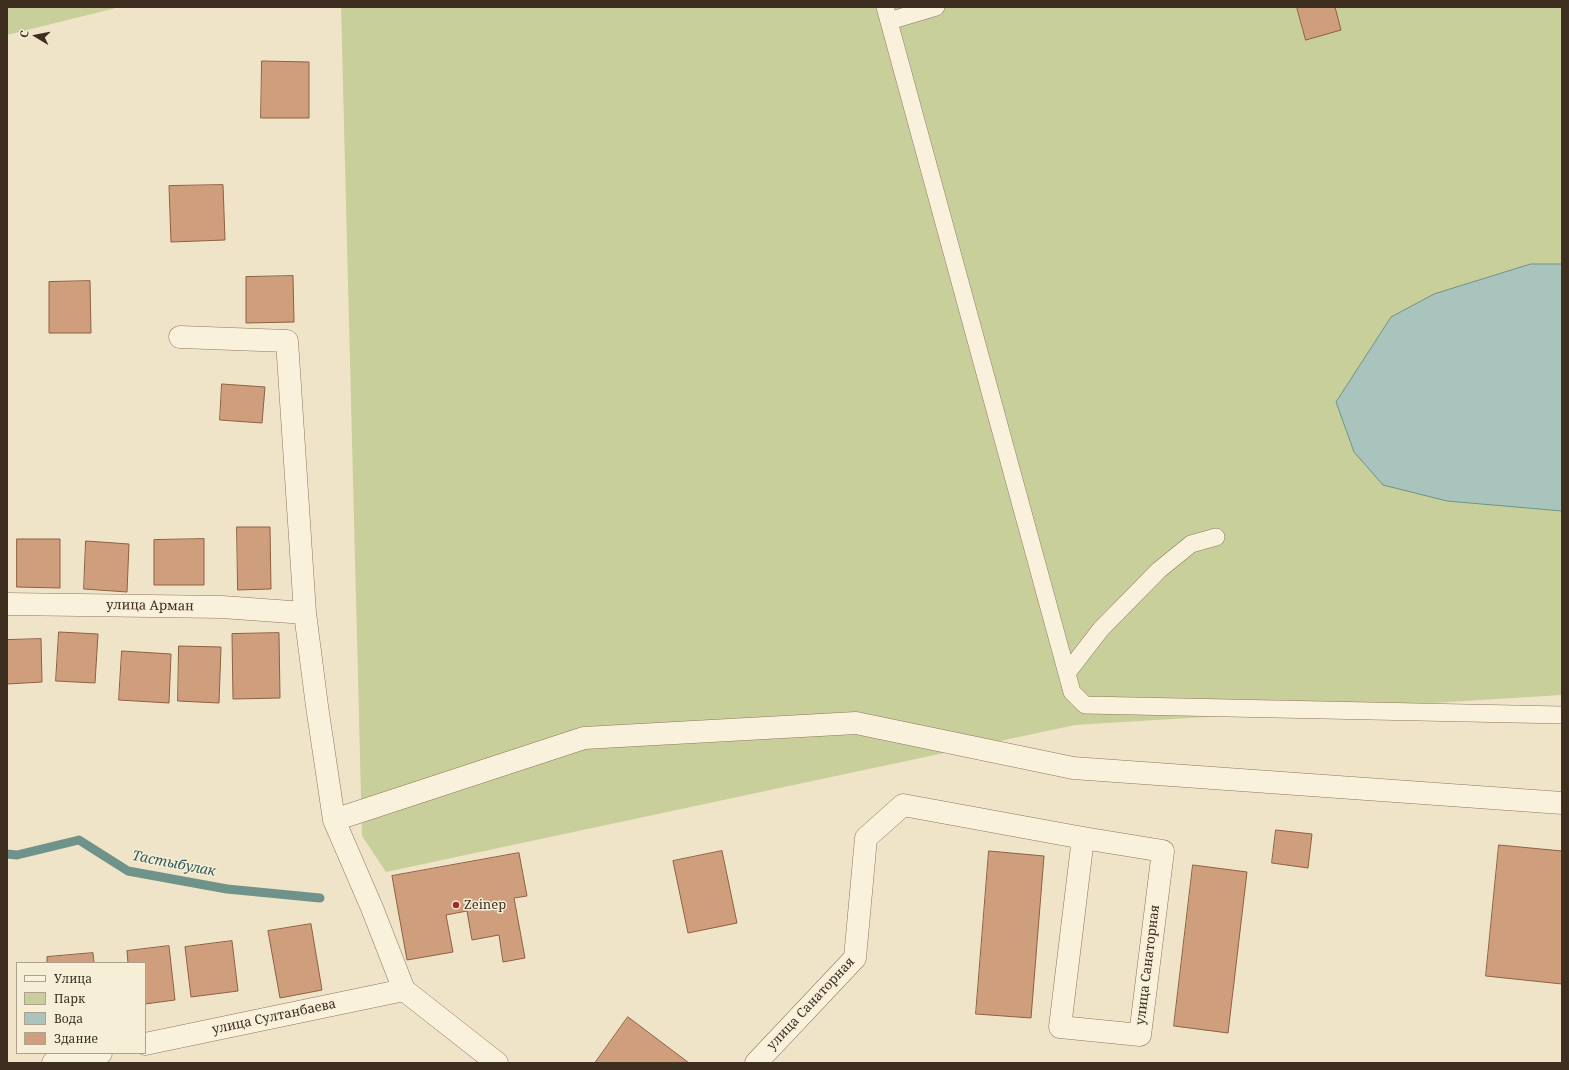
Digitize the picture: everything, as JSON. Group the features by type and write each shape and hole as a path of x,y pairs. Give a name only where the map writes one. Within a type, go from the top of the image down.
{"street":[{"path":"180,337 287,341 299,612 317,706 334,820 372,908 404,990 497,1063"},
{"name":"улица Арман","path":"7,604 222,607 299,612"},
{"path":"334,820 584,738 856,723 1073,768 1562,803"},
{"name":"улица Санаторная","path":"756,1063 856,958 866,838 903,805 1163,851 1140,1035 1060,1027 1083,838"},
{"name":"улица Султанбаева","path":"146,1044 404,990"},
{"path":"53,1063 96,1054"}],"lane":[{"path":"936,7 887,14 1072,692 1085,705 1562,715"},
{"path":"1067,674 1101,629 1159,570 1191,544 1216,537"}],"green space":[{"path":"7,7 120,7 7,35"},
{"path":"341,7 1562,7 1562,695 1075,725 386,872 362,836"}],"water":[{"path":"1531,264 1562,264 1562,511 1447,501 1383,485 1354,452 1336,402 1391,317 1434,294"}],"building":[{"path":"1297,7 1335,7 1341,30 1306,40"},
{"path":"262,61 309,62 309,118 261,118"},
{"path":"223,185 225,240 171,242 169,186"},
{"path":"293,276 294,322 246,323 246,277"},
{"path":"90,281 91,333 49,333 49,282"},
{"path":"222,384 265,387 262,423 220,420"},
{"path":"237,527 270,527 271,589 238,590"},
{"path":"17,539 60,539 60,588 17,587"},
{"path":"204,539 204,585 154,585 154,540"},
{"path":"86,541 129,544 127,592 84,589"},
{"path":"59,632 98,634 95,683 56,681"},
{"path":"279,633 280,698 233,699 232,634"},
{"path":"41,639 42,682 7,684 7,640"},
{"path":"179,646 221,647 219,703 178,701"},
{"path":"122,651 171,654 169,703 119,700"},
{"path":"1276,830 1312,834 1308,868 1272,863"},
{"path":"1499,845 1562,851 1562,984 1486,976"},
{"path":"722,851 737,923 688,933 673,861"},
{"path":"989,851 1044,856 1031,1018 976,1014"},
{"name":"Zeinep","path":"519,853 527,896 514,898 525,958 503,962 499,935 472,940 467,911 446,915 453,952 407,960 392,876"},
{"path":"1193,865 1247,872 1228,1033 1174,1026"},
{"path":"311,924 322,990 280,998 268,931"},
{"path":"232,941 238,991 191,997 185,947"},
{"path":"169,946 175,1000 146,1004 146,962 128,962 127,951"},
{"path":"93,953 94,962 47,962 47,957"},
{"path":"628,1017 689,1063 595,1063"}],"waterway":[{"name":"Тастыбулак","path":"7,854 17,855 79,840 128,871 227,889 320,898"}],"place":[{"name":"Zeinep","path":"456,905"}]}
